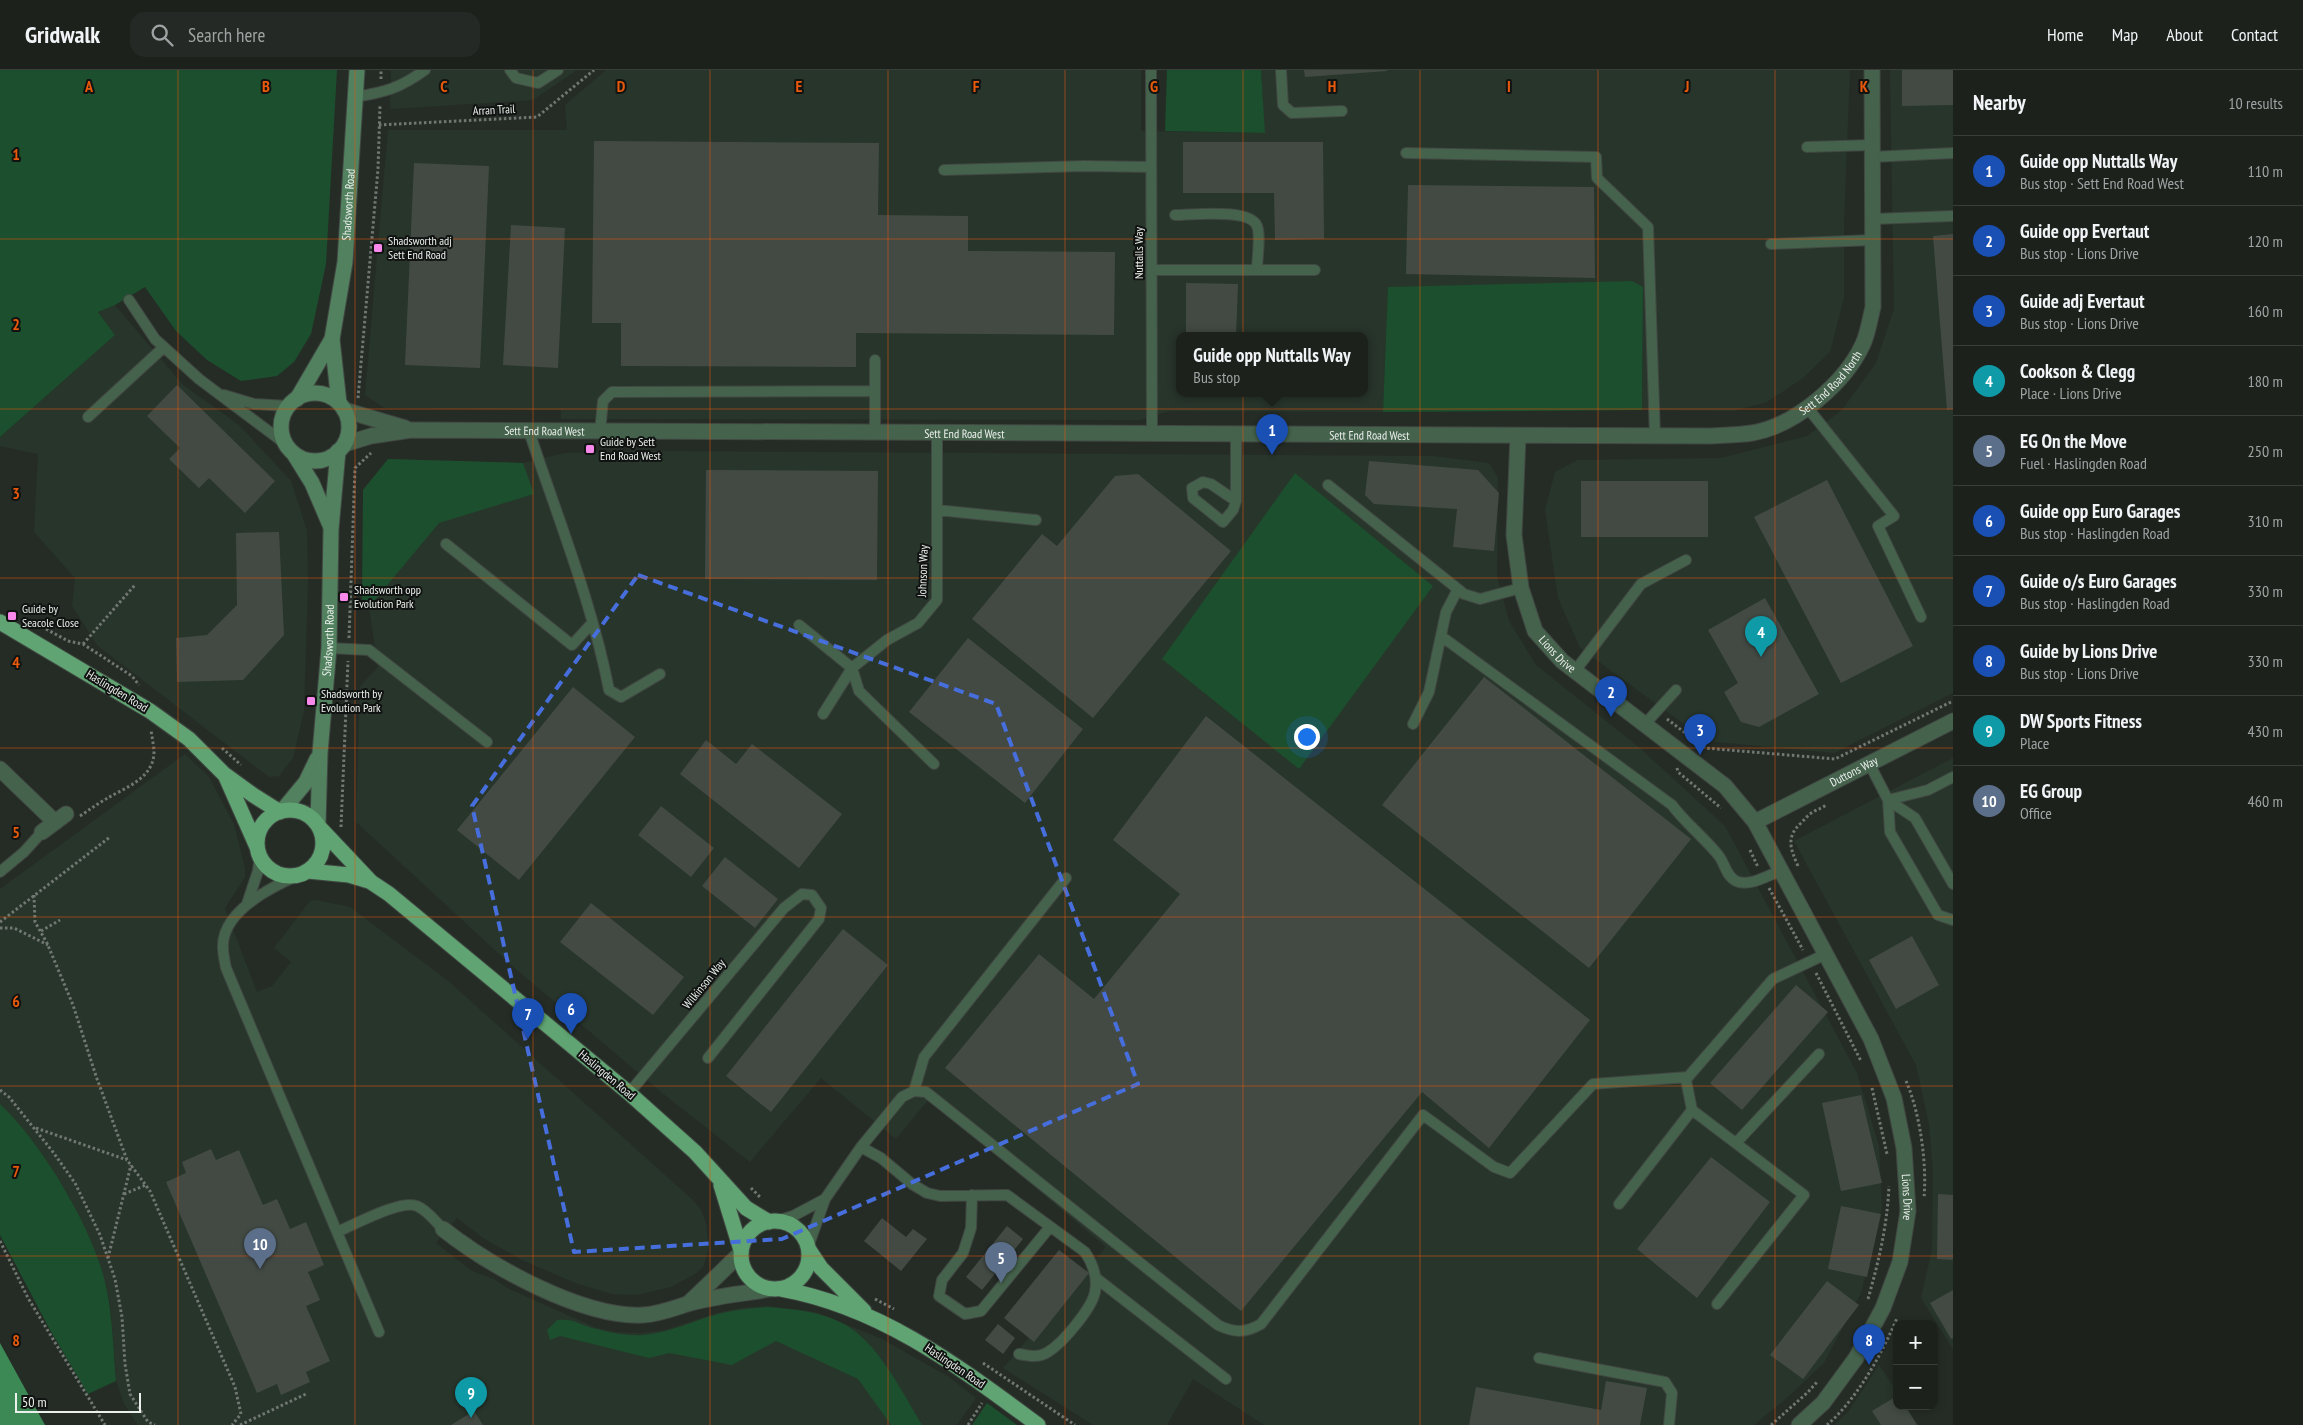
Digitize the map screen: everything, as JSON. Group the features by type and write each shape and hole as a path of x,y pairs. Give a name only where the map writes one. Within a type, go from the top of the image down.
{"highway":[{"name":"Haslingden Road","path":"0,622 155,715 189,739 224,774 253,796 281,811"},
{"name":"Haslingden Road","path":"224,774 259,853"},
{"path":"281,811 302,812 319,826 324,847 321,856 303,873 288,876 278,874 269,868 259,853 257,840 260,830 265,821 281,811"},
{"name":"Haslingden Road","path":"319,826 370,882"},
{"name":"Haslingden Road","path":"303,873 349,875 370,882 389,894 629,1093 694,1152 746,1208 773,1222"},
{"name":"Haslingden Road","path":"720,1181 741,1252"},
{"path":"773,1222 787,1224 797,1229 804,1237 808,1248 806,1270 800,1279 775,1289 760,1286 746,1272 741,1252 745,1240 751,1232 759,1225 773,1222"},
{"name":"Haslingden Road","path":"808,1248 827,1275 867,1314"},
{"name":"Haslingden Road","path":"775,1289 817,1296 867,1314 929,1348 1038,1425"}],"main road":[{"name":"Shadsworth Road","path":"319,826 320,753 329,648 331,529 342,448 349,432 348,421 342,407 332,340 345,262 357,70"},
{"name":"Shadsworth Road","path":"331,529 312,483 289,448 281,426 292,403 332,340"},
{"path":"292,403 307,394 319,393 330,397 342,407"},
{"path":"289,448 305,459 320,460 330,458 342,448"},
{"name":"Shadsworth Road","path":"281,811 306,782 320,753"}],"street":[{"name":"Sett End Road North","path":"1518,436 1710,436 1754,432 1789,419 1807,408 1844,375 1863,344 1873,308 1872,70"},
{"name":"Sett End Road West","path":"342,407 373,419 411,430"},
{"name":"Sett End Road West","path":"342,448 371,436 411,430 874,434 1024,433 1152,436 1518,436"},
{"name":"Lions Drive","path":"1518,436 1514,535 1521,588 1535,631 1562,661 1725,786 1755,822 1870,1039 1894,1098 1904,1148 1908,1211 1900,1262 1883,1308 1856,1358 1822,1402 1799,1425"},
{"name":"Duttons Way","path":"1755,822 1953,721"},
{"path":"0,769 61,818 42,832"},
{"path":"443,1229 485,1259 573,1302 613,1314 644,1315 671,1310 688,1304 775,1289"},
{"path":"688,1304 741,1252"}],"lane":[{"path":"355,97 381,93 405,84 425,70"},
{"path":"510,70 516,78 538,83 558,70"},
{"name":"Nuttalls Way","path":"1151,70 1152,436"},
{"path":"1281,70 1283,105 1292,113 1342,111"},
{"path":"1807,147 1953,153"},
{"path":"1406,153 1596,157 1597,178 1648,227 1655,436"},
{"path":"944,170 1084,166 1152,167"},
{"path":"1175,215 1242,214 1253,219 1258,228 1257,270"},
{"path":"1873,219 1953,216"},
{"path":"1771,244 1873,240"},
{"path":"1152,270 1315,270"},
{"path":"129,300 155,339 199,379 289,448"},
{"path":"88,417 164,347"},
{"path":"874,434 875,360"},
{"path":"600,432 603,401 612,392 875,391"},
{"path":"219,393 254,404 292,403"},
{"path":"1807,408 1894,516 1878,526 1921,617"},
{"path":"529,431 592,623 603,659 609,690 621,697 660,674"},
{"name":"Johnson Way","path":"823,714 852,668 888,640 918,623 937,600 937,434"},
{"path":"1236,436 1236,501"},
{"path":"1328,485 1464,594 1480,599 1521,588"},
{"path":"937,510 1036,520"},
{"path":"446,544 572,645 592,623"},
{"path":"1575,671 1641,584 1686,560"},
{"path":"1413,724 1429,692 1446,612 1458,589"},
{"path":"799,625 852,668 859,691 934,764"},
{"path":"1440,636 1537,704 1672,805 1680,816 1720,856 1728,874 1736,881 1746,883 1780,871"},
{"path":"329,648 369,650 487,742"},
{"path":"1645,724 1676,690"},
{"path":"1869,763 1888,800 1890,832 1938,916 1953,920"},
{"path":"1888,800 1928,790 1953,777"},
{"path":"1888,800 1916,818 1953,884"},
{"path":"0,872 24,852 42,832"},
{"path":"259,853 258,871 247,904 227,931 222,947 226,968 379,1332"},
{"path":"247,904 279,884 303,873"},
{"path":"914,1091 924,1057 1066,878"},
{"name":"Wilkinson Way","path":"629,1093 784,908 802,894 812,895 821,908 819,919 708,1058"},
{"path":"1718,1304 1804,1195 1692,1110 1686,1080 1773,979 1826,954"},
{"path":"1736,1143 1819,1054"},
{"path":"808,1248 825,1199 861,1147 902,1097 914,1091 926,1092 1218,1325 1230,1331 1241,1332 1251,1330 1261,1324 1424,1115 1494,1167 1510,1174 1593,1084 1688,1077"},
{"path":"1619,1204 1692,1110"},
{"path":"861,1147 881,1158 927,1194 940,1196 1007,1195 1085,1252 1093,1264 1096,1278 1095,1292 1089,1308 1059,1343 1048,1352 1033,1357 1019,1354"},
{"path":"972,1195 972,1228 963,1253 942,1280 939,1296 965,1314 981,1311 1050,1227"},
{"path":"773,1222 793,1216 825,1199"},
{"path":"337,1232 406,1204 422,1208 443,1229"},
{"path":"1096,1278 1226,1379"},
{"path":"1539,1358 1665,1382 1672,1393 1669,1425"}],"path":[{"path":"373,419 373,409 358,400 378,169 381,70"},
{"name":"Arran Trail","path":"380,125 537,117 594,70"},
{"path":"349,629 355,468 371,453 371,436"},
{"path":"84,644 134,585"},
{"path":"341,797 348,670"},
{"path":"1657,710 1705,748 1835,759 1953,701"},
{"path":"61,818 79,817 140,779 149,769 154,754 151,729 155,715"},
{"path":"1678,772 1726,813"},
{"path":"1802,873 1790,848 1790,838 1794,829 1812,812 1826,805 1828,796"},
{"path":"0,922 110,837"},
{"path":"1746,841 1763,877 1810,962 1864,1067"},
{"path":"34,895 35,922 48,945 73,1005 96,1076 127,1160 146,1185 157,1206 235,1387 241,1414 232,1425"},
{"path":"41,932 60,920"},
{"path":"0,928 14,928 48,945"},
{"path":"1904,1076 1912,1094 1922,1146 1925,1185 1924,1201"},
{"path":"1871,1084 1887,1156"},
{"path":"0,1090 34,1128 75,1183 100,1236 115,1279 122,1317 125,1364 130,1394 148,1422 155,1425"},
{"path":"34,1128 127,1160"},
{"path":"108,1259 131,1164"},
{"path":"1865,1308 1882,1251 1888,1215 1889,1182"},
{"path":"124,1194 146,1185"},
{"path":"0,1241 28,1298 105,1425"},
{"path":"1827,1425 1837,1417 1879,1356 1900,1312"},
{"path":"1771,1425 1807,1394 1819,1380"},
{"path":"968,1425 990,1390"},
{"path":"240,1425 306,1394"}],"highlighted area":[{"path":"638,575 996,704 1138,1084 782,1239 574,1252 472,806"}],"shaded area":[{"path":"0,70 337,70 326,264 311,334 294,362 277,376 241,381 207,360 176,331 145,287 115,305 98,312 115,335 0,437"},
{"path":"391,70 577,70 533,100 390,109"},
{"path":"606,70 1141,70 1141,131 1264,133 1261,70 1850,70 1844,221 1844,297 1830,352 1803,378 1767,402 1733,411 1642,410 1643,287 1389,287 1383,412 1170,411 1140,420 561,419 561,410 384,408 365,395 388,130 567,130 565,105"},
{"path":"1167,70 1261,70 1265,133 1165,131"},
{"path":"1890,70 1953,70 1953,693 1834,753 1707,741 1580,648 1558,598 1545,510 1555,472 1578,460 1721,458 1807,436 1842,410 1876,363 1894,309"},
{"path":"1632,281 1643,287 1642,410 1383,412 1388,287"},
{"path":"115,305 182,384 239,425 291,481 307,531 308,581 304,711 293,758 279,776 269,777 98,646 72,606 75,578 34,532 38,454 0,446 0,437 115,335 98,312"},
{"path":"654,451 1433,456 1489,463 1498,478 1497,576 1509,621 1536,665 1641,749 1725,826 1857,1073 1879,1146 1882,1207 1861,1293 1824,1363 1788,1397 1754,1425 1264,1425 1193,1379 1167,1425 1093,1425 1003,1368 1106,1247 929,1099 896,1139 821,1078 750,1162 662,1093 510,964 356,822 360,686 378,667 369,607 362,606 363,490 388,459 523,463 565,453"},
{"path":"388,459 523,463 534,494 439,523 369,607 362,606 363,490"},
{"path":"1295,473 1433,586 1299,769 1162,659"},
{"path":"185,754 209,777 234,824 245,868 245,877 225,908 257,992 272,986 291,962 274,948 310,901 316,900 350,907 447,980 693,1200 701,1210 706,1223 709,1248 703,1267 695,1274 671,1287 637,1295 612,1294 575,1283 522,1260 483,1238 457,1218 436,1243 472,1271 494,1279 507,1288 597,1328 616,1332 641,1333 665,1330 716,1313 741,1308 767,1306 815,1312 882,1339 949,1377 976,1398 957,1425 138,1425 124,1404 116,1381 111,1311 106,1284 91,1245 69,1196 42,1154 0,1104 0,889"},
{"path":"1953,758 1953,1349 1938,1325 1938,1320 1935,1320 1921,1298 1932,1249 1933,1171 1929,1124 1916,1065 1794,841"},
{"path":"0,1104 33,1141 49,1164 78,1214 100,1264 110,1309 116,1381 88,1394 50,1330 0,1235"},
{"path":"767,1307 815,1313 842,1323 855,1331 866,1341 888,1368 922,1425 891,1425 858,1379 776,1341 732,1365 669,1353 649,1358 560,1336 550,1340 547,1330 557,1320 564,1320 626,1335 653,1334 724,1313"},
{"path":"0,1343 45,1425 0,1425"},
{"path":"1879,1365 1893,1386 1893,1410 1909,1410 1918,1425 1834,1425 1848,1412"},
{"path":"987,1403 1017,1425 972,1425"}],"building":[{"path":"1304,70 1387,70 1387,71 1305,77"},
{"path":"1902,70 1953,70 1953,105 1902,106"},
{"path":"594,141 879,143 878,215 968,216 968,251 1115,252 1114,335 856,333 856,367 621,366 621,323 592,323"},
{"path":"1183,142 1323,142 1324,239 1275,240 1274,193 1183,193"},
{"path":"414,163 489,166 480,368 405,365"},
{"path":"1408,185 1594,187 1595,278 1406,274"},
{"path":"511,225 565,228 558,368 503,365"},
{"path":"1953,234 1953,409 1947,410 1933,236"},
{"path":"1186,283 1238,284 1236,332 1186,332"},
{"path":"177,385 275,481 245,513 209,478 199,488 169,459 180,448 147,416"},
{"path":"1369,461 1478,470 1499,493 1494,551 1453,547 1457,509 1374,504 1365,495"},
{"path":"706,470 878,471 877,580 705,579"},
{"path":"1138,474 1231,551 1093,718 972,619 1042,534 1057,546 1115,476"},
{"path":"1827,480 1913,646 1841,683 1754,517"},
{"path":"1581,481 1708,481 1708,537 1581,537"},
{"path":"279,532 284,635 243,680 177,682 176,638 207,635 237,605 236,533"},
{"path":"1765,598 1819,694 1759,727 1741,722 1724,692 1738,683 1708,630"},
{"path":"968,638 1083,729 1025,803 909,712"},
{"path":"1484,677 1691,839 1589,968 1382,805"},
{"path":"573,687 635,737 519,880 457,830"},
{"path":"1206,716 1590,1020 1489,1148 1422,1092 1241,1311 945,1068 1039,954 1094,999 1180,894 1113,840"},
{"path":"706,740 736,764 752,744 842,814 799,868 680,774"},
{"path":"661,806 714,848 691,877 638,835"},
{"path":"725,857 778,899 755,928 702,886"},
{"path":"591,903 684,977 653,1015 560,942"},
{"path":"843,929 888,965 771,1112 726,1076"},
{"path":"1912,936 1939,985 1896,1009 1869,960"},
{"path":"1796,985 1828,1012 1742,1110 1710,1083"},
{"path":"1861,1095 1882,1183 1841,1191 1822,1103"},
{"path":"211,1149 216,1160 239,1150 263,1205 277,1199 290,1229 306,1222 324,1265 308,1272 320,1300 306,1306 330,1361 306,1372 310,1382 281,1395 277,1384 257,1393 166,1182 186,1173 182,1162"},
{"path":"1711,1157 1770,1202 1697,1298 1637,1249"},
{"path":"1938,1194 1953,1195 1953,1260 1937,1259"},
{"path":"1841,1206 1881,1214 1867,1277 1828,1269"},
{"path":"882,1218 906,1237 913,1229 927,1239 901,1271 864,1241"},
{"path":"1007,1226 1023,1239 982,1290 966,1277"},
{"path":"1059,1250 1089,1273 1034,1342 1004,1318"},
{"path":"1827,1281 1859,1305 1803,1379 1770,1355"},
{"path":"1953,1290 1953,1338 1951,1339 1930,1303"},
{"path":"998,1324 1015,1338 1003,1354 985,1340"},
{"path":"1606,1381 1647,1388 1640,1425 1469,1425 1476,1387 1601,1410"},
{"path":"1893,1398 1893,1410 1908,1410 1917,1425 1881,1425 1872,1411"},
{"path":"474,1411 483,1425 451,1425"}],"place":[{"name":"Shadsworth adj Sett End Road","path":"378,248"},
{"name":"Guide by Sett End Road West","path":"590,449"},
{"name":"Guide opp Nuttalls Way","path":"1272,455"},
{"name":"Shadsworth opp Evolution Park","path":"344,597"},
{"name":"Guide by Seacole Close","path":"12,616"},
{"name":"Cookson & Clegg","path":"1761,657"},
{"name":"Shadsworth by Evolution Park","path":"311,701"},
{"name":"Guide opp Evertaut","path":"1611,717"},
{"name":"Guide adj Evertaut","path":"1700,755"},
{"name":"Guide opp Euro Garages","path":"571,1034"},
{"name":"Guide o/s Euro Garages","path":"528,1039"},
{"name":"EG Group","path":"260,1269"},
{"name":"EG On the Move","path":"1001,1283"},
{"name":"Guide by Lions Drive","path":"1869,1365"},
{"name":"DW Sports Fitness","path":"471,1418"}]}
